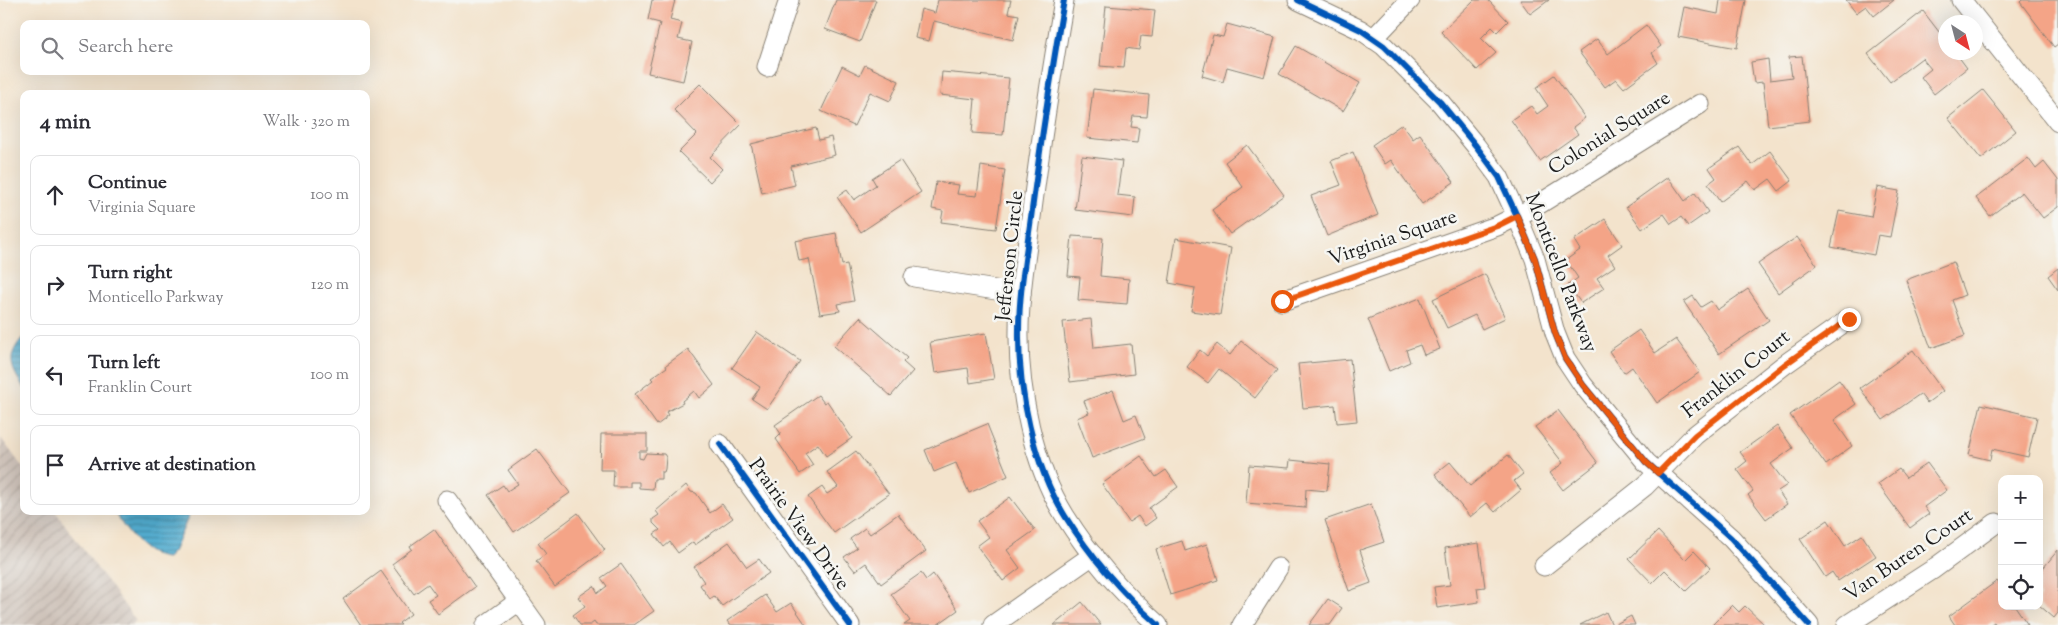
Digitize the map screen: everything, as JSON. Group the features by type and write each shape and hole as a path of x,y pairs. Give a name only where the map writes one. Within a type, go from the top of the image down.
{"street":[{"path":"767,67 789,0"},
{"name":"Jefferson Circle","path":"1064,0 1044,124 1021,294 1019,331 1026,410 1034,444 1064,515 1092,555 1136,605 1158,625"},
{"name":"Monticello Parkway","path":"1298,0 1361,30 1384,46 1440,102 1476,146 1498,177 1517,216 1535,259 1555,333 1565,358 1583,385 1646,462 1731,538 1809,625"},
{"path":"1373,39 1410,0"},
{"path":"1961,0 2058,122"},
{"name":"Colonial Square","path":"1517,216 1700,104"},
{"name":"Virginia Square","path":"1282,301 1497,226 1517,216"},
{"path":"914,277 1021,294"},
{"name":"Franklin Court","path":"1544,566 1645,486 1695,435 1784,365 1849,319"},
{"name":"Prairie View Drive","path":"720,444 850,625"},
{"path":"447,500 536,625"},
{"name":"Van Buren Court","path":"1847,625 1932,570 1996,523"},
{"path":"993,625 1092,555"},
{"path":"1242,625 1278,568"},
{"path":"486,625 519,601"}],"shaded area":[{"path":"1,438 20,464 20,515 58,515 136,621 131,625 0,625"}],"water":[{"path":"20,341 20,381 12,362 12,356"},
{"path":"116,515 189,515 173,552 167,558 150,553 130,534"}],"building":[{"path":"652,0 675,0 670,20 682,23 678,39 692,42 683,81 648,73 660,23 648,20"},
{"path":"836,0 876,0 860,42 825,29"},
{"path":"938,0 1011,0 1008,13 1019,15 1013,40 934,21 929,41 915,38 921,9 935,13"},
{"path":"1474,0 1488,0 1508,21 1497,32 1492,27 1481,38 1496,53 1477,70 1441,32"},
{"path":"1520,0 1549,0 1530,14"},
{"path":"1720,0 1746,0 1737,48 1678,37 1684,7 1718,14"},
{"path":"1846,0 1894,0 1874,16 1866,6 1856,13"},
{"path":"2022,0 2058,0 2058,44 2054,47 2020,2"},
{"path":"1106,6 1155,10 1152,37 1141,36 1139,50 1126,48 1124,68 1100,66"},
{"path":"1923,11 1938,31 1938,60 1961,60 1967,68 1934,94 1921,77 1931,69 1922,58 1890,82 1868,54"},
{"path":"1227,24 1275,37 1264,77 1227,67 1223,82 1202,76 1213,35 1223,37"},
{"path":"1646,25 1661,46 1652,53 1658,63 1624,88 1616,79 1605,87 1579,52 1597,39 1608,54"},
{"path":"1296,46 1360,83 1343,111 1279,74"},
{"path":"1802,56 1809,121 1768,126 1763,82 1754,83 1751,62 1768,59 1770,80 1792,77 1789,57"},
{"path":"865,65 899,81 890,101 870,92 854,126 821,111 842,66 860,75"},
{"path":"942,72 1009,78 1003,135 972,133 975,99 940,95"},
{"path":"1554,75 1585,118 1573,127 1578,134 1540,161 1511,120 1531,106 1537,114 1548,106 1536,88"},
{"path":"700,84 741,125 710,157 722,169 710,182 679,152 697,134 674,110"},
{"path":"1093,89 1149,95 1147,117 1133,116 1131,127 1139,128 1137,143 1087,138"},
{"path":"1983,90 2016,131 1981,159 1948,118"},
{"path":"1402,124 1413,139 1420,134 1454,182 1422,204 1391,160 1385,164 1372,145"},
{"path":"816,128 819,140 831,137 835,155 791,166 795,185 762,193 751,144"},
{"path":"1247,145 1284,195 1230,234 1212,210 1243,187 1225,162"},
{"path":"1739,147 1752,165 1770,151 1792,181 1779,191 1770,179 1755,190 1748,181 1720,202 1708,184 1716,178 1709,168"},
{"path":"1353,152 1378,215 1327,236 1311,196 1341,185 1331,161"},
{"path":"1082,156 1122,161 1117,195 1135,197 1133,217 1075,210"},
{"path":"2028,158 2036,169 2044,162 2058,180 2058,207 2043,218 2022,192 1990,216 1976,198"},
{"path":"900,160 921,192 861,232 837,197 847,190 854,200 876,185 872,178"},
{"path":"981,166 1005,170 996,229 941,222 943,211 932,209 936,182 959,185 957,194 977,196"},
{"path":"1668,177 1685,201 1695,193 1708,212 1688,226 1681,217 1671,224 1664,214 1642,229 1626,207"},
{"path":"1877,187 1899,191 1890,237 1878,235 1874,255 1831,247 1839,211 1871,217"},
{"path":"1605,219 1622,245 1608,255 1615,266 1597,278 1604,288 1581,303 1568,285 1578,278 1566,260 1580,250 1574,240"},
{"path":"836,233 842,265 847,264 854,301 838,304 840,311 820,314 809,259 799,261 795,241"},
{"path":"1072,236 1103,238 1100,276 1129,279 1127,304 1078,300 1080,277 1068,276"},
{"path":"1797,237 1817,265 1778,293 1758,264"},
{"path":"1176,238 1231,248 1220,315 1191,311 1195,288 1169,283"},
{"path":"1953,262 1965,295 1952,300 1965,336 1931,348 1906,280"},
{"path":"2058,268 2058,290 2048,276"},
{"path":"1485,274 1505,318 1482,329 1475,315 1447,328 1433,299"},
{"path":"1748,289 1769,320 1719,354 1684,302 1693,296 1701,307 1711,301 1717,310"},
{"path":"1420,298 1440,349 1424,355 1420,345 1406,350 1410,362 1389,371 1368,319"},
{"path":"860,317 907,358 903,362 913,371 891,396 834,346"},
{"path":"1091,319 1094,348 1131,344 1134,374 1070,382 1063,322"},
{"path":"1639,330 1655,353 1676,339 1700,372 1657,403 1632,367 1624,373 1609,351"},
{"path":"757,332 800,361 767,409 752,399 760,387 732,368"},
{"path":"986,333 994,379 970,383 968,368 935,373 930,342"},
{"path":"1241,341 1277,370 1255,398 1219,369 1208,383 1187,367 1200,350 1207,356 1217,344 1230,355"},
{"path":"688,349 714,385 699,398 694,391 682,401 683,403 666,412 668,415 657,425 635,394 653,380 651,378 667,367 666,365"},
{"path":"1913,350 1943,391 1927,403 1920,394 1883,420 1860,388"},
{"path":"1350,359 1357,421 1337,423 1335,405 1303,408 1298,364"},
{"path":"1839,380 1856,404 1834,420 1852,446 1826,465 1790,415"},
{"path":"1113,390 1124,420 1136,415 1145,438 1092,458 1077,418 1089,413 1084,401"},
{"path":"818,395 824,403 827,401 852,438 826,456 818,444 805,453 813,465 800,474 776,439 781,434 775,425"},
{"path":"1981,404 2037,417 2028,457 1992,449 1990,460 1969,455"},
{"path":"1558,410 1598,463 1563,490 1550,473 1563,463 1535,427"},
{"path":"987,424 1008,476 969,493 956,463 934,472 925,450"},
{"path":"1777,426 1793,448 1771,464 1787,485 1778,491 1787,504 1766,519 1748,495 1753,491 1737,469 1747,461 1740,452"},
{"path":"601,434 647,434 647,451 639,451 639,458 643,459 646,453 664,454 666,457 664,472 661,472 661,479 654,479 653,489 639,488 639,482 630,482 630,487 613,487 614,470 600,470"},
{"path":"537,449 570,493 514,532 488,495 503,485 507,491 518,484 508,470"},
{"path":"856,451 889,494 834,533 808,497 822,487 827,494 838,487 827,472"},
{"path":"1508,455 1523,474 1514,481 1521,490 1495,512 1487,503 1470,517 1435,474 1450,462 1470,486"},
{"path":"1141,456 1156,477 1166,470 1178,487 1149,508 1156,518 1145,526 1138,516 1129,522 1102,484"},
{"path":"1290,460 1330,464 1327,491 1306,489 1305,508 1246,503 1249,465 1289,468"},
{"path":"1927,463 1947,490 1924,507 1929,514 1910,528 1878,484 1899,469 1906,478"},
{"path":"686,485 691,492 696,493 710,513 722,504 733,518 695,545 693,542 678,553 670,542 664,547 654,534 660,530 653,523 653,519 659,515 656,511"},
{"path":"1010,497 1035,530 1007,550 1020,568 1003,581 977,546 989,537 977,521"},
{"path":"1371,504 1384,542 1360,550 1371,583 1349,591 1325,520"},
{"path":"578,513 605,550 555,587 536,561 546,554 538,543"},
{"path":"898,514 926,551 881,584 866,563 855,571 844,557 857,548 850,539 865,528 870,534"},
{"path":"1828,520 1845,546 1862,535 1876,556 1838,581 1832,572 1825,577 1800,539"},
{"path":"434,529 475,587 438,614 428,600 436,595 428,584 414,594 392,564 412,549 410,546"},
{"path":"1658,531 1685,560 1694,551 1710,568 1686,591 1665,570 1652,583 1629,559"},
{"path":"1182,541 1185,551 1207,544 1218,580 1170,595 1156,549"},
{"path":"729,542 747,567 759,559 769,573 722,606 714,596 710,599 700,585 704,582 694,567"},
{"path":"1479,543 1485,587 1477,588 1479,602 1437,608 1434,587 1450,585 1445,548"},
{"path":"2058,550 2058,613 2054,618 2043,608 2043,568"},
{"path":"621,564 654,611 634,625 596,625 594,622 590,625 580,625 573,615 585,606 578,597 594,586 598,593 607,586 601,578"},
{"path":"381,571 411,614 399,623 401,625 361,625 343,599"},
{"path":"921,573 926,580 933,574 958,610 937,625 904,625 910,621 891,594"},
{"path":"1997,581 1998,610 2018,610 2028,625 1996,625 1994,622 1990,625 1955,625 1949,616"},
{"path":"765,595 777,612 791,603 806,625 730,625 727,621"},
{"path":"1328,599 1342,608 1330,625 1309,625"},
{"path":"1082,602 1101,625 1054,625"},
{"path":"1732,605 1739,612 1745,606 1765,625 1712,625"},
{"path":"1606,612 1612,625 1580,625"},
{"path":"1631,616 1635,625 1614,625"}],"cycle path":[{"path":"1064,0 1043,131 1022,285 1019,315 1021,377 1036,451 1044,474 1065,516 1085,546 1108,574 1132,601 1158,625"},
{"path":"1298,0 1361,30 1384,46 1440,102 1476,146 1499,177 1517,216 1535,259 1555,333 1565,358 1583,385 1646,462 1731,538 1809,625"},
{"path":"720,444 850,625"}],"route":[{"path":"1282,301 1497,226 1517,216 1535,259 1555,333 1565,358 1583,385 1646,462 1658,473 1695,435 1784,365 1849,319"}]}
